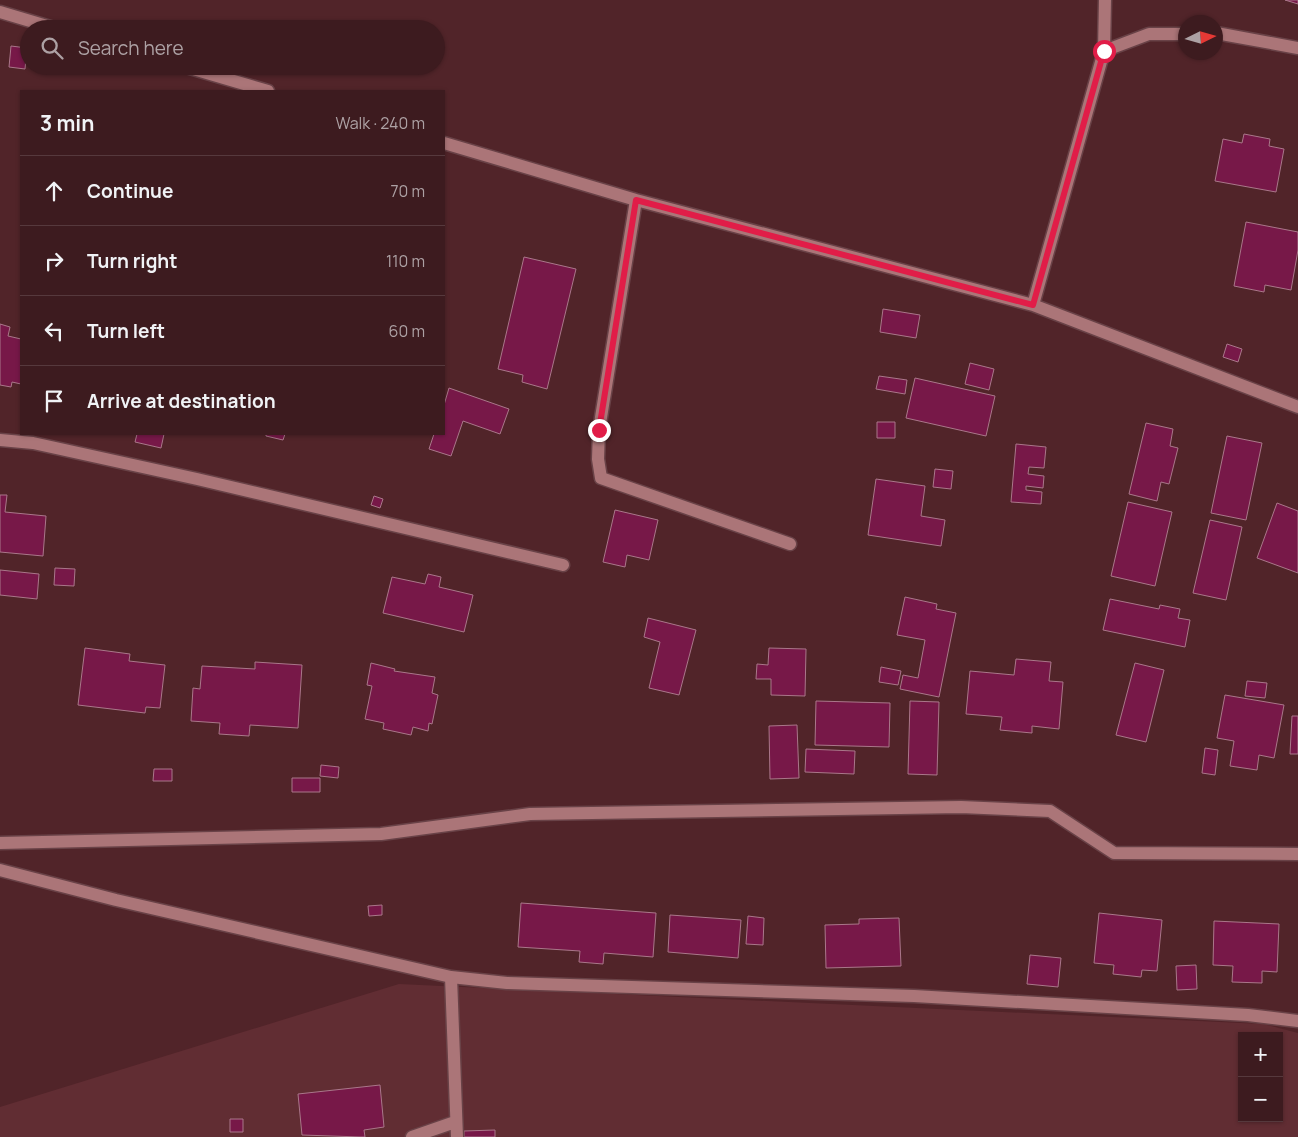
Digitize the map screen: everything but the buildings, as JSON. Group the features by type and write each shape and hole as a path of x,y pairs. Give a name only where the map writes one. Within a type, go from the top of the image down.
{"street":[{"path":"1033,305 1104,51 1105,0"},
{"path":"0,12 27,20"},
{"path":"1104,51 1150,34 1178,34"},
{"path":"1223,34 1298,48"},
{"path":"214,75 265,90"},
{"path":"445,144 636,200 1033,305 1298,407"},
{"path":"636,200 599,430 598,459 601,478 790,544"},
{"path":"0,440 33,443 563,564"},
{"path":"0,843 381,834 530,814 961,807 1050,811 1114,853 1298,854"},
{"path":"0,870 116,900 451,977 507,983 914,996 1248,1015 1298,1021"},
{"path":"451,977 457,1137"},
{"path":"412,1137 455,1122"}],"shaded area":[{"path":"399,984 1263,1024 1298,1033 1298,1137 0,1137 0,1107"}],"route":[{"path":"599,430 636,200 1033,305 1104,51"}]}
